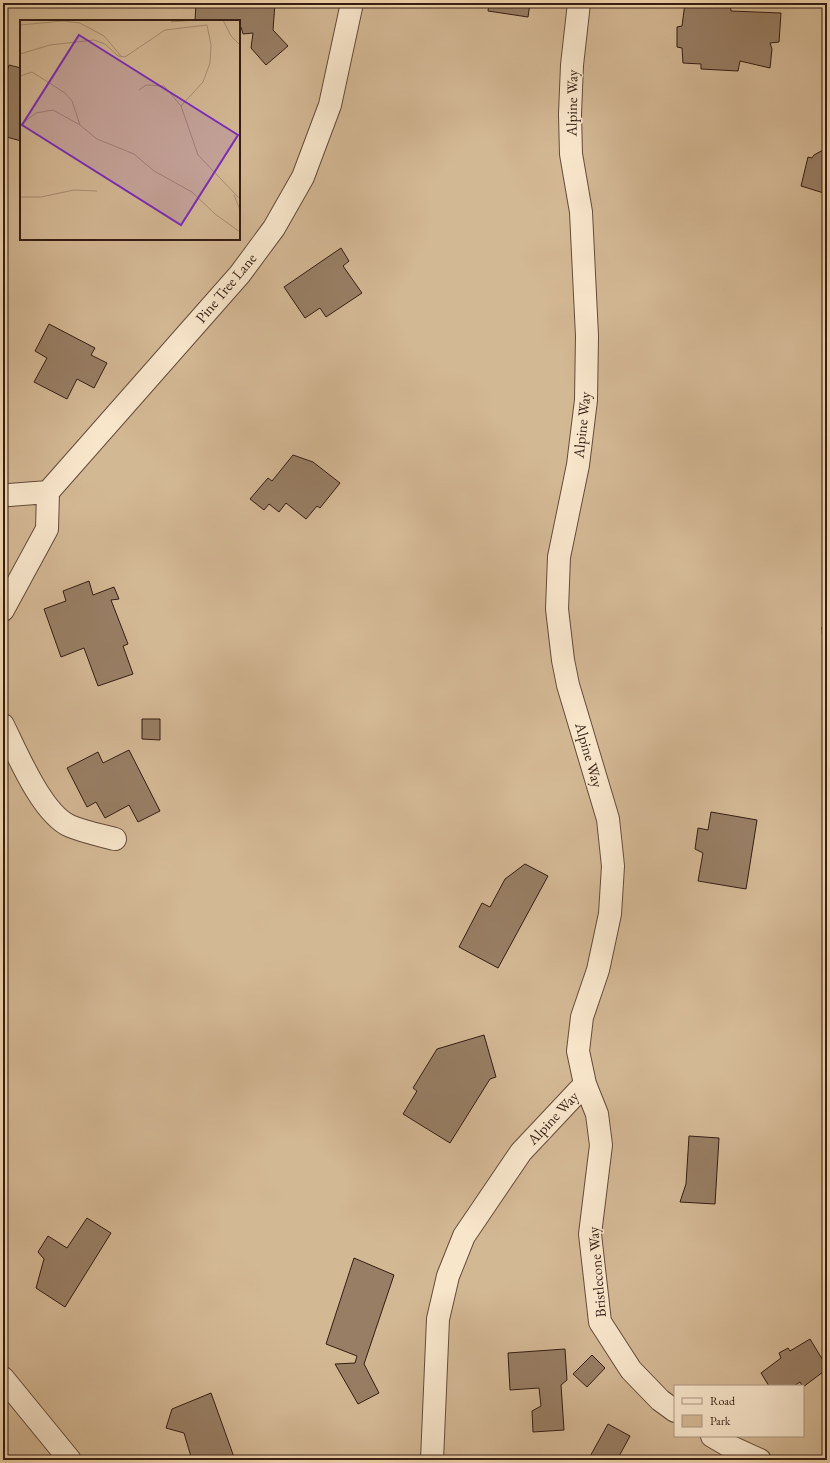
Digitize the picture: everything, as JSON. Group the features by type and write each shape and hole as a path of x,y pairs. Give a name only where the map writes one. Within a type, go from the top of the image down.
{"street":[{"name":"Pine Tree Lane","path":"48,492 240,274 274,228 303,177 330,105 352,3"},
{"name":"Alpine Way","path":"432,1460 438,1319 448,1276 464,1236 521,1152 585,1084 578,1051 582,1016 598,970 610,914 613,866 608,819 568,685 563,660 557,609 560,557 578,465 586,400 587,336 581,212 571,154 570,114 572,65 578,3"},
{"path":"3,494 9,495 48,492 47,529 3,610"},
{"path":"3,726 41,797 51,811 69,825 115,839"},
{"name":"Bristlecone Way","path":"585,1084 597,1114 601,1145 590,1234 600,1322 631,1370 660,1400 674,1410"},
{"path":"3,1378 70,1460"},
{"path":"714,1437 729,1446 760,1460"}],"green space":[{"path":"3,3 827,3 827,1460 3,1460"}],"building":[{"path":"196,3 275,3 273,30 288,46 266,65 251,48 253,33 243,34 240,27 240,20 195,20"},
{"path":"489,3 530,3 528,17 488,11"},
{"path":"685,3 730,3 731,11 781,13 779,42 770,43 772,49 770,68 740,61 738,71 701,69 701,64 683,63 682,48 677,47 677,27 682,26"},
{"path":"9,65 20,68 20,141 3,136 3,87"},
{"path":"827,142 827,194 801,186 808,157 812,158 814,155 823,150 825,143"},
{"path":"341,248 349,261 343,266 362,293 326,317 320,308 305,318 284,287"},
{"path":"49,324 95,348 91,355 107,363 94,388 77,379 67,399 34,382 47,358 35,351"},
{"path":"293,455 313,462 340,483 320,508 317,506 306,519 286,503 279,512 269,504 264,510 250,499 268,478 272,481"},
{"path":"89,581 93,595 114,587 119,599 111,600 128,644 123,646 133,674 98,686 84,648 61,657 44,609 66,601 63,591"},
{"path":"827,626 827,676 825,676 822,627"},
{"path":"142,719 160,719 160,740 142,739"},
{"path":"129,750 160,811 138,822 129,805 105,818 96,802 87,807 67,768 98,752 103,763"},
{"path":"711,812 757,820 746,889 698,881 703,853 695,849 698,828 708,830"},
{"path":"525,864 548,876 498,968 459,947 482,903 490,907 505,879"},
{"path":"484,1035 496,1077 490,1079 450,1143 403,1114 417,1091 413,1088 437,1049"},
{"path":"689,1136 719,1138 715,1204 680,1202 686,1184"},
{"path":"87,1218 111,1233 65,1307 36,1288 44,1259 38,1252 48,1236 67,1248"},
{"path":"354,1258 394,1275 364,1364 379,1393 358,1404 335,1364 355,1363 357,1356 326,1344"},
{"path":"810,1339 824,1362 823,1372 804,1386 800,1382 796,1385 768,1385 761,1373 781,1358 779,1353 788,1348 790,1351"},
{"path":"565,1349 567,1380 561,1385 564,1430 533,1432 532,1411 541,1406 539,1388 510,1390 508,1353"},
{"path":"592,1355 605,1368 587,1387 573,1374"},
{"path":"211,1393 235,1460 192,1460 184,1433 166,1428 172,1409"},
{"path":"608,1424 630,1436 617,1460 588,1460"}]}
